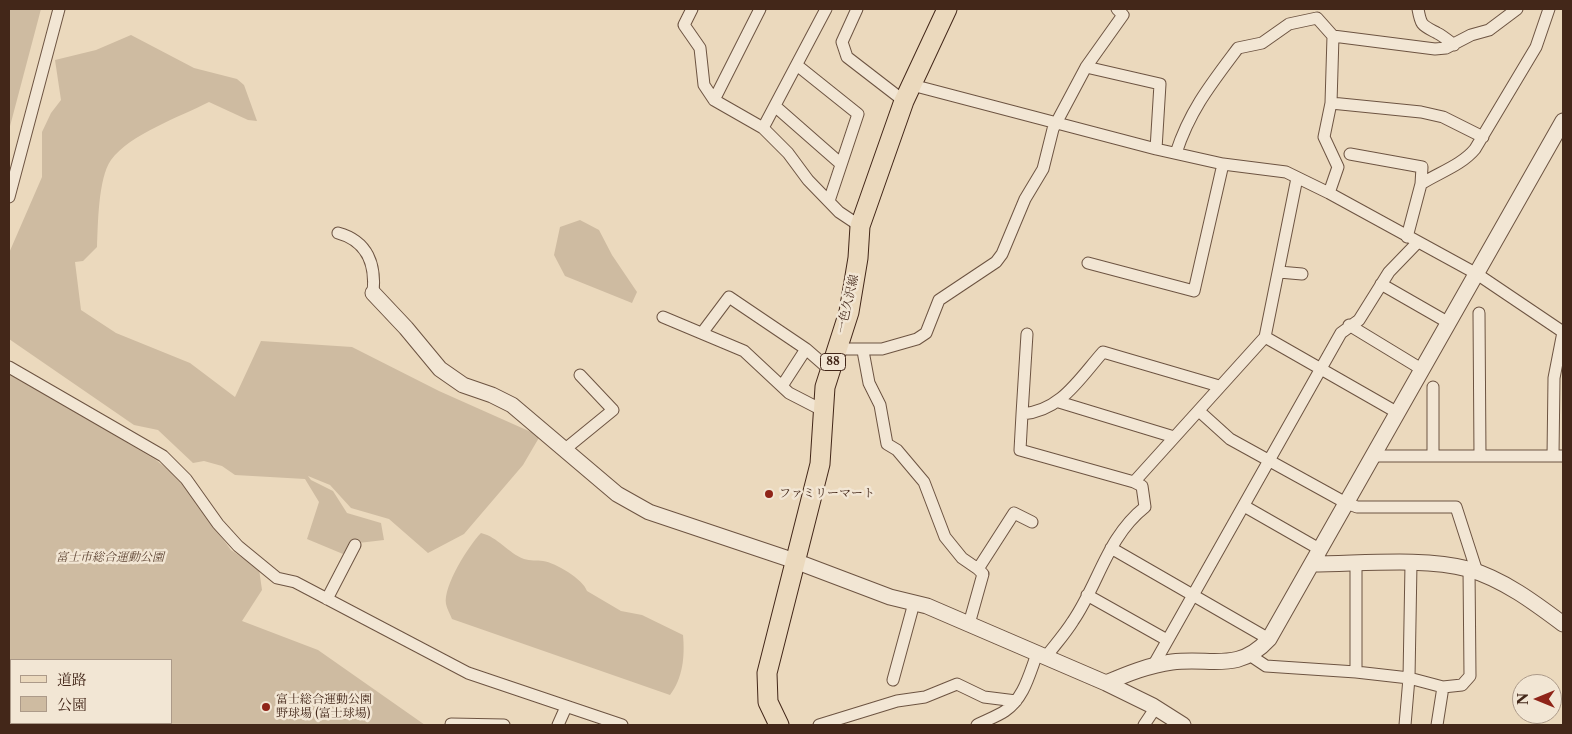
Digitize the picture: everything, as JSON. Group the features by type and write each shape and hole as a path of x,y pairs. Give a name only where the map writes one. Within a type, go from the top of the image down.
{"main road":[{"name":"一色久沢線","path":"779,725 768,702 767,673 822,452 825,387 849,312 858,258 860,226 908,93 946,9"}],"street":[{"path":"9,197 59,9"},
{"path":"692,9 684,25 700,48 704,85 714,100 763,128 788,153 808,180 838,212 860,226"},
{"path":"714,100 760,9"},
{"path":"763,128 798,66 826,9"},
{"path":"858,9 842,42 847,57 908,93 1223,164 1286,172 1329,193 1477,274 1563,332 1554,378 1558,456 1374,456"},
{"path":"838,349 863,351 882,349 917,339 926,333 938,300 996,262 1002,254 1025,199 1044,169 1056,125 1086,67 1123,15 1118,9"},
{"path":"1418,9 1420,21 1425,28 1438,33 1454,45"},
{"path":"1176,154 1184,127 1200,100 1238,48 1262,43 1289,24 1317,18 1334,36 1435,50 1454,45 1471,35 1489,30 1517,9"},
{"path":"1421,184 1443,170 1467,159 1483,137 1536,47 1549,9"},
{"path":"1329,193 1338,168 1324,137 1331,103 1334,36"},
{"path":"798,66 858,114 829,201"},
{"path":"1086,67 1160,84 1156,149"},
{"path":"1331,103 1443,117 1483,137"},
{"path":"776,107 841,164"},
{"path":"1106,683 1153,666 1173,662 1227,661 1251,656 1269,639 1562,127"},
{"path":"1153,666 1341,332 1359,320 1380,284 1412,239 1422,167 1350,154"},
{"path":"1088,264 1194,291 1223,164"},
{"path":"1134,482 1264,337 1297,178"},
{"path":"338,233 354,239 364,247 373,270 373,294 406,328 440,369 463,385 492,395 512,405 617,494 649,512 795,561 868,590 927,606 1106,683 1156,708 1184,725"},
{"path":"1279,272 1302,274"},
{"path":"1380,284 1449,323"},
{"path":"702,333 729,297 806,349 830,370"},
{"path":"1479,313 1480,456"},
{"path":"664,317 744,351 789,393 824,411"},
{"path":"1349,325 1423,370"},
{"path":"977,725 1004,712 1016,701 1041,656 1074,620 1111,548 1130,519 1145,507 1142,486 1134,482 1020,450 1027,334"},
{"path":"1264,337 1398,413"},
{"path":"782,386 806,349"},
{"path":"863,351 869,383 880,405 888,444 897,450 924,482 945,537 962,558 983,574 969,624"},
{"path":"1022,414 1038,412 1059,402 1104,352 1220,386"},
{"path":"9,367 163,456 186,479 218,524 238,546 278,578 295,582 468,673 622,725"},
{"path":"564,450 613,410 580,375"},
{"path":"1433,387 1433,456"},
{"path":"1059,402 1174,437"},
{"path":"1199,411 1230,439 1346,503 1357,507 1456,506 1473,571 1470,676 1462,684 1443,687 1410,678 1266,666 1251,656"},
{"path":"1244,506 1321,550"},
{"path":"978,569 1014,513 1032,522"},
{"path":"327,599 355,546"},
{"path":"1111,548 1269,639"},
{"path":"1312,564 1440,564 1473,571 1535,603 1563,624"},
{"path":"1356,564 1356,672"},
{"path":"1405,725 1410,678 1411,564"},
{"path":"1087,594 1167,640"},
{"path":"893,680 914,602"},
{"path":"818,725 897,701 925,697 957,684 984,697 1016,701"},
{"path":"1437,725 1443,687"},
{"path":"558,725 566,707"},
{"path":"1144,725 1156,708"},
{"path":"451,724 504,725"}],"green space":[{"path":"9,9 41,9 9,130"},
{"path":"131,35 194,68 237,79 244,85 257,121 248,120 209,102 143,134 119,151 111,160 103,178 97,247 83,261 75,262 81,310 116,333 190,363 235,397 261,341 352,347 439,391 540,436 523,465 464,534 428,553 389,519 351,508 330,485 308,476 311,480 333,491 347,513 381,523 384,540 350,544 343,554 307,539 319,502 305,479 235,475 222,466 204,461 193,463 158,430 134,425 9,339 9,253 42,177 42,132 51,113 61,100 55,60 96,50"},
{"path":"580,220 599,230 612,255 637,292 632,303 565,276 554,255 560,227"},
{"name":"富士市総合運動公園","path":"9,372 156,460 177,477 231,550 259,569 262,590 242,621 318,650 425,725 9,725"},
{"path":"481,533 493,538 524,559 548,562 562,568 575,577 587,591 621,611 642,615 683,635 684,651 682,666 678,681 670,695 452,619 446,604 449,587 458,566"}],"place":[{"name":"ファミリーマート","path":"769,494"},
{"name":"富士総合運動公園 野球場 (富士球場)","path":"266,707"}]}
